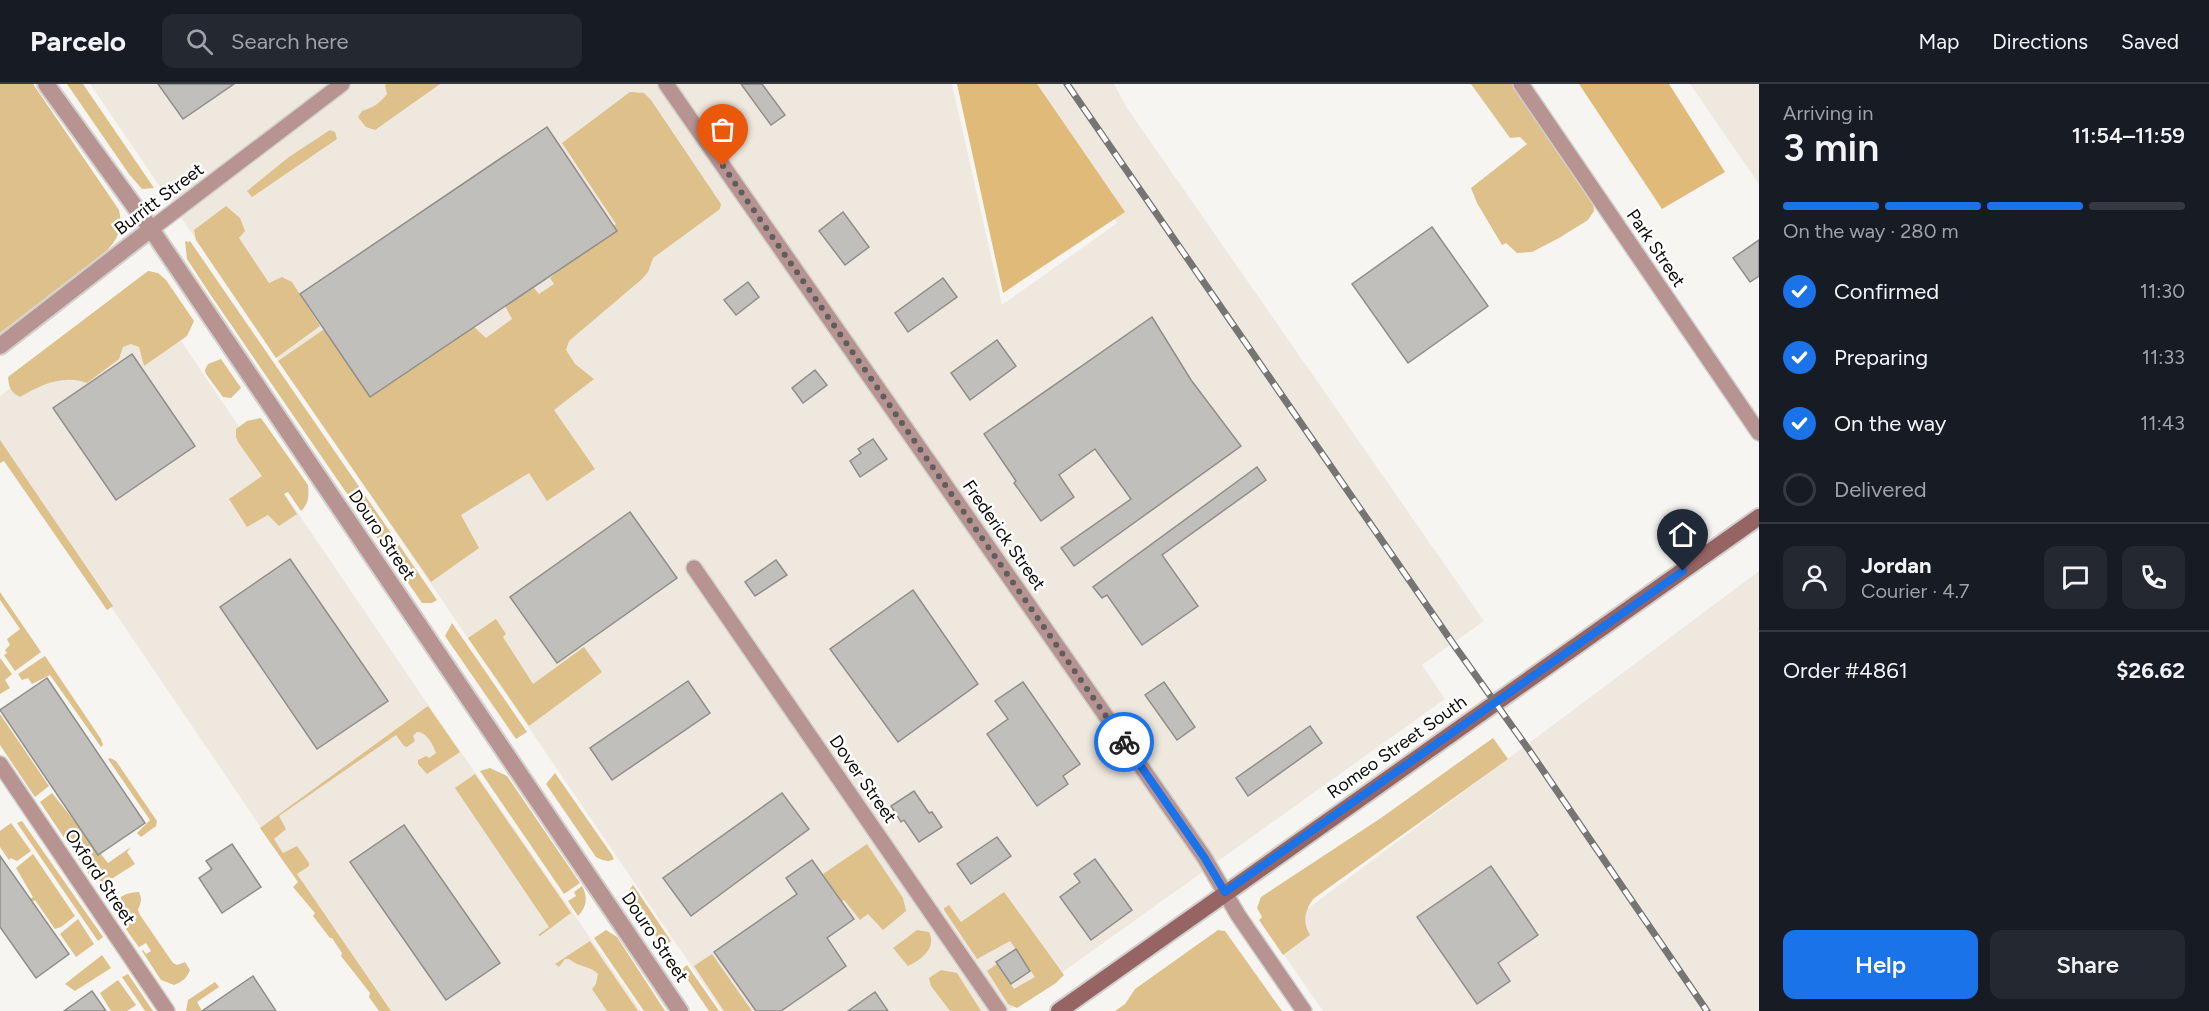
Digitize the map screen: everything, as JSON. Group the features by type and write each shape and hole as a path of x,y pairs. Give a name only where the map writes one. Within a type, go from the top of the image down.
{"main road":[{"name":"Romeo Street South","path":"1059,1011 1759,517"}],"street":[{"name":"Douro Street","path":"46,84 151,229 680,1011"},
{"name":"Burritt Street","path":"0,346 342,84"},
{"name":"Frederick Street","path":"666,84 1192,838 1304,1011"},
{"name":"Park Street","path":"1521,84 1759,433"},
{"name":"Dover Street","path":"694,568 999,1011"},
{"name":"Oxford Street","path":"0,764 167,1011"}],"shaded area":[{"path":"0,84 33,84 119,210 120,228 113,243 105,252 0,333"},
{"path":"67,84 83,84 154,188 142,189 129,174"},
{"path":"90,84 952,84 1002,305 1117,223 1024,84 1114,84 1127,108 1484,621 1422,665 1445,699 1008,1011 722,1011"},
{"path":"386,84 440,84 375,130 366,127 358,117 362,111 376,105 387,94"},
{"path":"957,84 1037,84 1125,212 1003,293"},
{"path":"1471,84 1517,84 1591,192 1594,211 1588,220 1532,252 1517,253 1506,243 1502,245 1477,203 1471,188 1527,144 1520,137 1510,138"},
{"path":"1579,84 1669,84 1725,172 1662,209"},
{"path":"1690,84 1759,84 1759,184"},
{"path":"630,92 644,93 651,100 721,204 720,209 653,258 648,272 642,279 569,341 566,350 575,364 594,379 554,410 595,469 547,501 529,473 461,515 479,548 431,582 278,361 323,330 474,327 486,338 512,319 505,306 534,288 539,294 554,284 550,278 616,224 562,143"},
{"path":"330,130 335,132 337,139 252,197 247,191 289,157"},
{"path":"226,206 240,218 245,231 239,238 269,283 282,277 292,282 320,326 276,358 196,240 194,230"},
{"path":"185,241 190,241 437,600 432,603 422,603 187,259"},
{"path":"148,271 158,273 166,280 194,321 187,336 144,366 139,347 131,344 123,347 119,359 87,383 61,380 36,388 20,397 12,391 8,377"},
{"path":"145,288 431,709 641,1011 388,1011 300,879 293,875 0,443 0,396"},
{"path":"221,359 241,388 231,398 223,397 206,374 208,364"},
{"path":"261,418 308,485 308,496 306,505 301,511 288,492 284,494 297,514 279,526 268,515 247,527 229,499 262,476 238,442 236,429 247,421"},
{"path":"0,440 113,606 107,610 4,461 0,463"},
{"path":"1759,571 1759,1011 1323,1011 1271,936"},
{"path":"0,592 41,652 15,671 4,655 10,645 7,639 20,629 0,600"},
{"path":"496,619 506,634 503,637 533,684 584,647 602,672 529,726 468,638"},
{"path":"452,623 527,732 516,739 445,636"},
{"path":"45,656 101,739 103,745 101,747 50,675 32,684 28,678 22,680 18,674"},
{"path":"0,658 12,674 5,680 10,688 0,694"},
{"path":"428,706 460,752 427,774 418,764 418,760 426,756 429,758 436,753 429,740 424,734 417,732 413,736 415,741 407,747 396,735 279,816 286,829 274,839 283,853 297,846 309,863 309,866 297,874 391,1011 379,1011 369,997 370,993 341,956 342,953 332,938 313,916 315,913 293,887 298,882 260,828"},
{"path":"0,714 49,786 35,797 0,745"},
{"path":"1493,738 1508,759 1313,899 1306,917 1306,926 1310,935 1283,955 1259,920 1262,917 1257,908 1261,897 1381,818"},
{"path":"108,759 116,761 157,821 156,826 141,837 137,833 150,820"},
{"path":"490,768 507,776 580,883 564,894 480,771"},
{"path":"555,773 614,859 607,861 596,857 546,784"},
{"path":"475,774 571,913 540,936 538,935 549,927 455,788"},
{"path":"52,793 108,863 131,847 127,852 135,864 105,883 90,876 40,802"},
{"path":"22,821 103,937 98,941 17,823"},
{"path":"11,823 31,851 17,861 11,858 9,860 0,847 0,831"},
{"path":"867,844 903,898 906,911 883,930 868,914 860,920 844,900 842,901 823,874"},
{"path":"33,854 75,916 61,927 55,929 35,900 4,922 2,918 33,897 16,868"},
{"path":"633,885 671,941 665,946 625,896"},
{"path":"582,886 586,902 578,916 568,901 576,896 574,892"},
{"path":"139,892 140,915 173,963 177,965 185,962 190,970 179,983 174,985 161,980 142,951 146,954 151,951 146,943 139,947 118,914 119,899 126,894"},
{"path":"1004,892 1064,975 1056,983 1017,1008 1008,1004 987,971 997,964 1014,989 1035,977 1010,941 977,959 944,910 949,905 961,922"},
{"path":"78,919 94,944 76,957 60,934"},
{"path":"606,930 617,937 665,1011 644,1011 594,938"},
{"path":"917,930 929,932 931,943 922,957 908,966 893,948"},
{"path":"1218,930 1225,931 1282,1011 1115,1011 1125,1004 1135,989"},
{"path":"590,941 638,1011 607,1011 592,989 596,984 598,974 569,959 565,959 559,967 555,964"},
{"path":"712,954 752,1011 724,1011 694,966"},
{"path":"102,955 111,968 75,991 65,984"},
{"path":"687,965 719,1011 709,1011 681,970"},
{"path":"941,970 957,973 981,1011 950,1011 931,986 929,978"},
{"path":"128,974 153,1011 145,1011 122,977"},
{"path":"118,980 136,1005 127,1011 111,1011 100,993"},
{"path":"215,982 219,987 197,1002 202,1011 186,1011 188,1000"}],"building":[{"path":"158,84 234,84 183,119"},
{"path":"741,84 762,84 785,115 771,125"},
{"path":"547,127 617,231 370,397 300,294"},
{"path":"843,212 869,247 845,265 819,231"},
{"path":"1432,227 1488,306 1408,363 1352,284"},
{"path":"1759,240 1759,276 1750,282 1733,258"},
{"path":"943,278 957,297 908,332 895,313"},
{"path":"748,282 759,297 736,315 724,300"},
{"path":"1152,317 1191,380 1241,446 1074,566 1061,548 1131,499 1095,449 1059,475 1074,497 1041,521 984,434"},
{"path":"997,340 1016,366 970,400 951,373"},
{"path":"132,354 195,446 116,500 53,408"},
{"path":"815,370 827,385 803,403 792,388"},
{"path":"873,439 887,459 860,477 850,461 861,453 858,449"},
{"path":"1257,467 1266,480 1162,555 1198,606 1142,645 1107,595 1102,598 1093,587"},
{"path":"630,512 677,578 557,663 510,597"},
{"path":"290,559 388,701 317,749 220,607"},
{"path":"776,560 787,575 755,596 745,582"},
{"path":"913,590 978,684 898,742 830,649"},
{"path":"47,678 145,823 98,855 0,710"},
{"path":"688,681 710,713 612,780 590,748"},
{"path":"1023,682 1080,764 1063,776 1068,784 1037,806 987,734 1008,719 995,701"},
{"path":"1164,682 1195,727 1177,740 1145,695"},
{"path":"1310,726 1322,743 1248,796 1236,778"},
{"path":"914,791 942,827 919,842 904,820 901,822 891,806"},
{"path":"782,793 809,829 691,916 663,878"},
{"path":"404,825 500,963 446,1000 350,862"},
{"path":"997,837 1011,856 971,884 957,864"},
{"path":"232,844 261,887 222,913 199,878 212,869 206,861"},
{"path":"0,856 69,954 36,978 0,927"},
{"path":"1095,859 1132,910 1091,940 1060,897 1080,882 1074,874"},
{"path":"812,860 854,919 827,938 846,966 781,1011 756,1011 714,952 797,894 786,878"},
{"path":"1491,866 1538,935 1498,963 1510,981 1477,1004 1417,917"},
{"path":"1016,949 1030,971 1011,984 996,962"},
{"path":"253,976 276,1011 202,1011"},
{"path":"92,991 106,1011 64,1011"},
{"path":"875,992 888,1011 848,1011"}],"railway":[{"path":"1067,84 1529,750 1707,1011"}],"way so far":[{"path":"723,166 1124,742"}],"route":[{"path":"1124,742 1204,857 1225,892 1683,571"}]}
